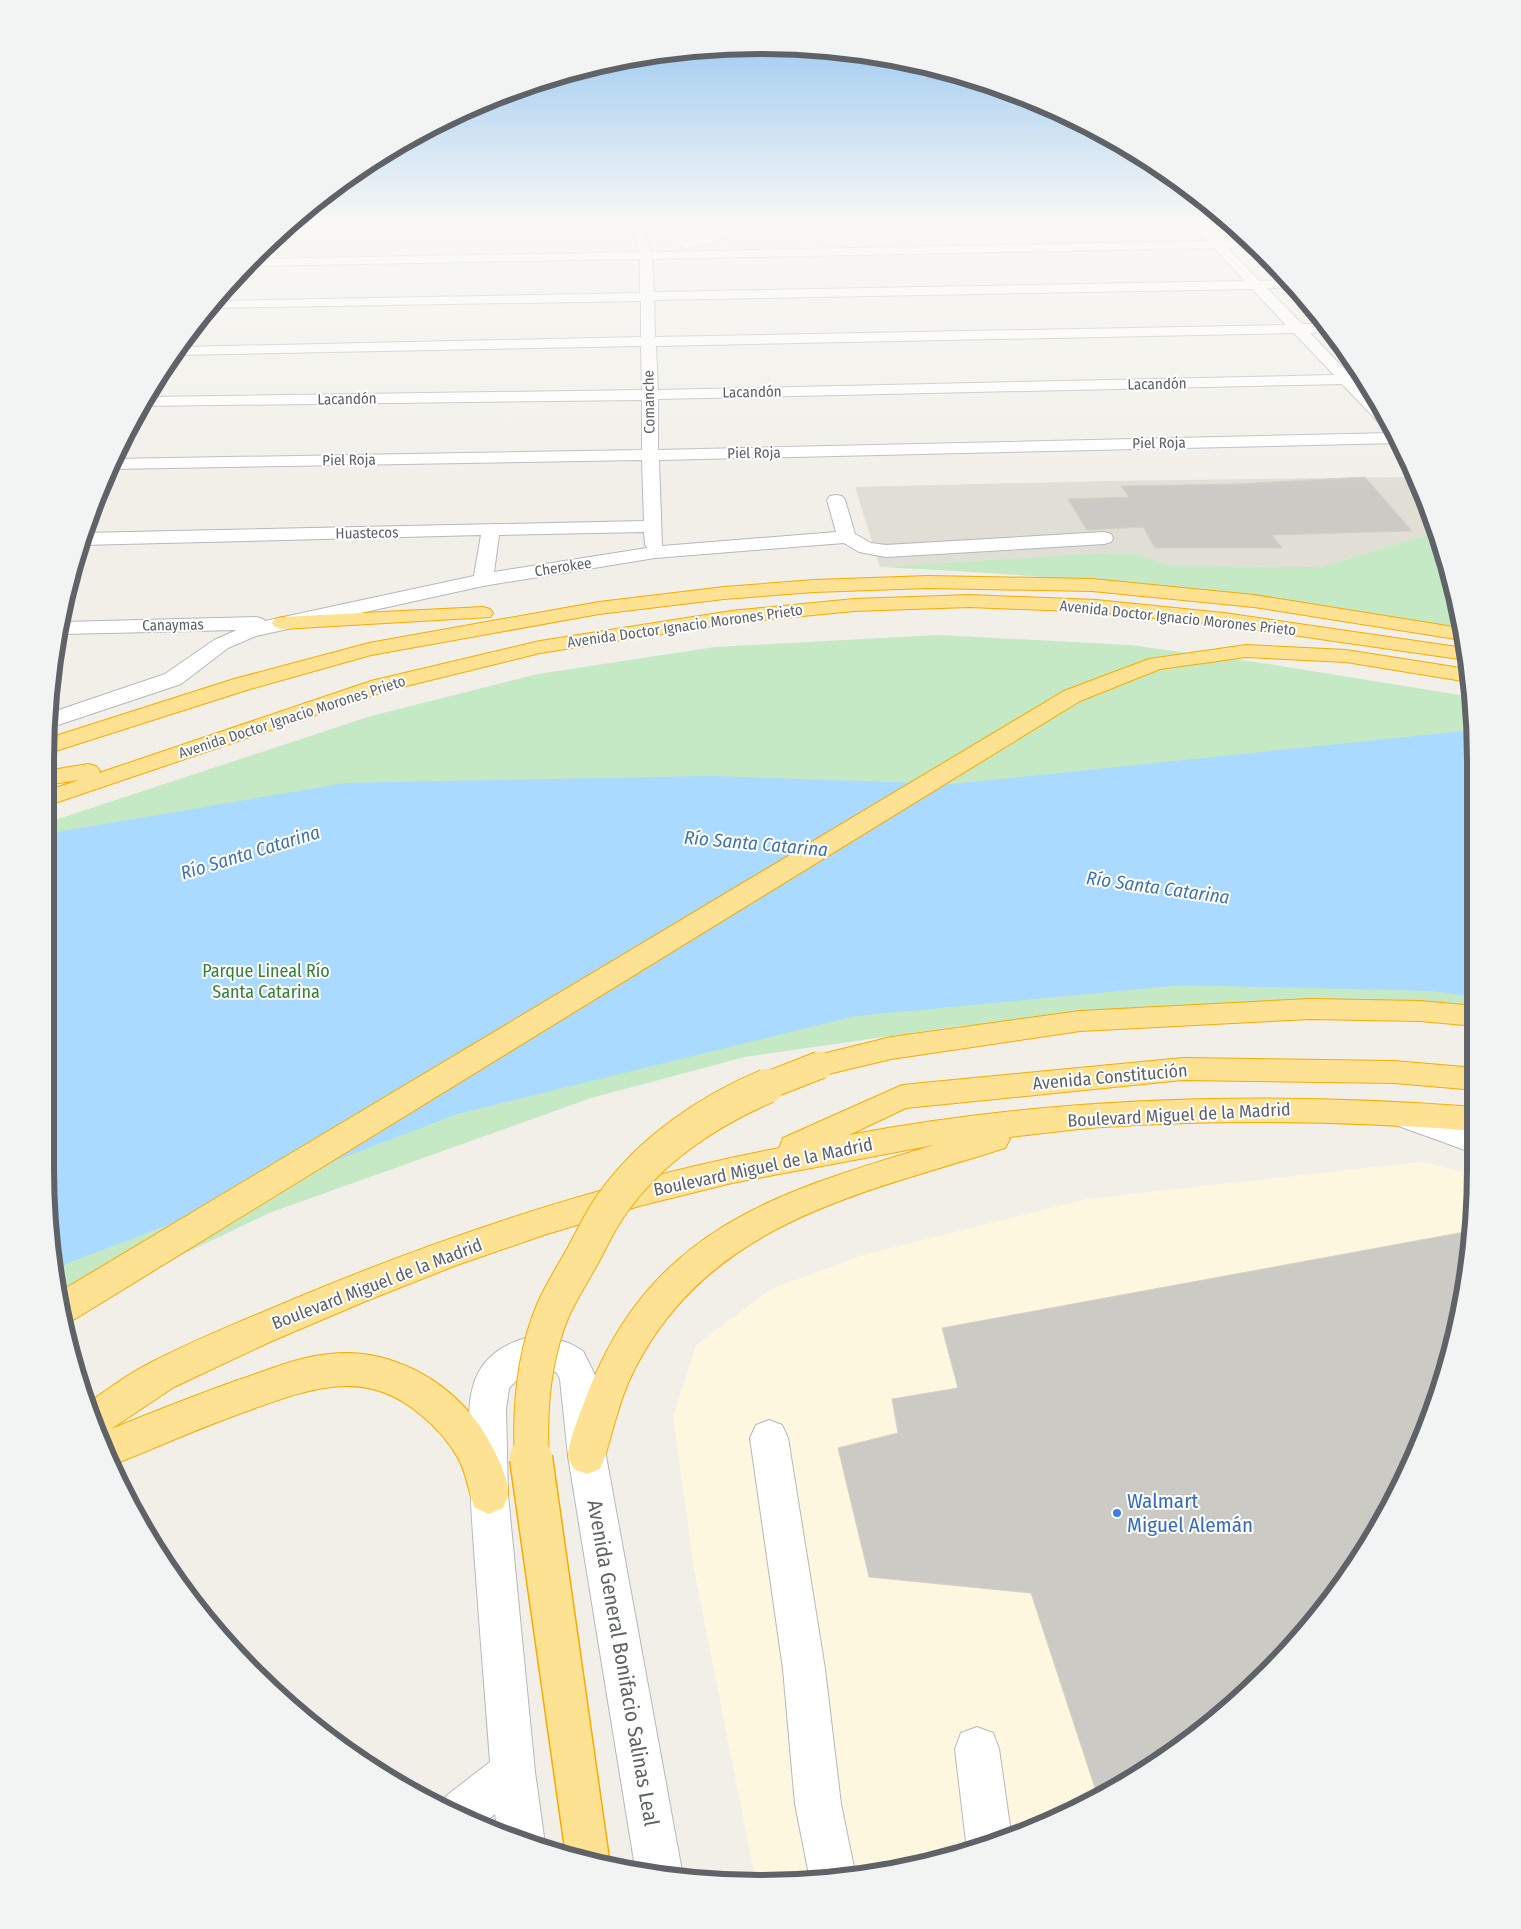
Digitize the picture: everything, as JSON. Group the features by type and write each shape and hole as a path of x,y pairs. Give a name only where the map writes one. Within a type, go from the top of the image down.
{"highway":[{"name":"Avenida Doctor Ignacio Morones Prieto","path":"54,744 242,684 369,649 599,608 724,593 814,586 928,582 1092,584 1254,601 1456,633"},
{"name":"Avenida Doctor Ignacio Morones Prieto","path":"54,797 169,756 379,686 540,647 731,616 854,605 969,601 1096,606 1224,619 1459,653"},
{"path":"282,623 599,608"},
{"path":"67,1306 1072,696 1156,663 1246,651 1346,656 1462,675"},
{"path":"54,777 169,756"},
{"path":"587,1853 532,1471 530,1426 533,1383 542,1342 552,1312 597,1227 616,1197 639,1171 668,1145 698,1123 771,1084 820,1065 891,1048 1080,1021 1310,1009 1420,1011 1467,1015"},
{"name":"Avenida Constitución","path":"759,1164 902,1097 1183,1069 1394,1072 1467,1077"},
{"name":"Boulevard Miguel de la Madrid","path":"99,1416 161,1375 354,1290 447,1254 544,1221 639,1193 759,1164 915,1135 1043,1123 1102,1115 1298,1110 1467,1117"},
{"path":"588,1456 594,1423 610,1380 630,1341 652,1310 676,1282 708,1254 742,1230 781,1211 826,1193 1043,1123"},
{"path":"111,1447 219,1404 289,1379 341,1369 367,1371 386,1374 412,1386 438,1404 455,1420 470,1442 482,1467 489,1494"}],"street":[{"name":"Comanche","path":"648,314 650,455 655,552"},
{"path":"1286,314 1373,408"},
{"path":"185,351 1319,328"},
{"name":"Lacandón","path":"151,402 650,395 1355,379"},
{"name":"Piel Roja","path":"120,464 650,455 1389,438"},
{"path":"836,500 847,537 866,548 886,551 1104,538"},
{"name":"Huastecos","path":"89,539 653,526"},
{"path":"483,580 492,530"},
{"name":"Cherokee","path":"282,623 483,580 655,552 847,537"},
{"path":"55,719 173,679 221,644 249,632 282,623"},
{"name":"Canaymas","path":"66,628 282,623"},
{"path":"1398,1113 1467,1139"},
{"name":"Avenida General Bonifacio Salinas Leal","path":"489,1494 488,1410 492,1383 502,1369 515,1358 531,1352 545,1351 558,1355 570,1362 578,1377 588,1456 658,1868"},
{"path":"769,1438 804,1669 818,1804 831,1871"},
{"path":"489,1494 513,1772 521,1833"},
{"path":"977,1749 988,1838"},
{"path":"465,1810 513,1772"}],"shaded area":[{"path":"1407,477 1430,534 1320,567 1174,566 1136,554 1097,553 880,567 855,487"},
{"path":"1422,1162 1467,1173 1466,1215 1454,1306 1430,1396 1394,1481 1373,1522 1348,1561 1321,1599 1292,1634 1226,1700 1191,1729 1114,1781 1031,1821 988,1838 943,1851 898,1862 853,1869 807,1874 754,1875 694,1569 673,1417 696,1345 771,1289 863,1255 1087,1199"}],"green space":[{"path":"1430,534 1455,629 1159,588 1000,574 880,567 1097,553 1136,554 1174,566 1320,567"},
{"name":"Río Santa Catarina","path":"938,635 1130,645 1262,663 1464,696 1467,760 1467,1022 1132,1012 960,1026 745,1057 591,1098 269,1213 68,1309 55,1215 54,820 371,716 538,674 715,647"}],"water":[{"name":"Río Santa Catarina","path":"1466,731 1467,996 1430,991 1183,985 856,1016 457,1114 61,1266 55,1215 54,1168 54,834 63,831 345,783 710,776 952,784"}],"building":[{"path":"1365,477 1412,531 1272,535 1282,548 1155,548 1143,527 1087,530 1068,499 1129,497 1121,486 1235,484"},
{"name":"Walmart Miguel Alemán","path":"1464,1232 1454,1306 1430,1396 1394,1481 1373,1522 1348,1561 1321,1599 1292,1634 1226,1700 1191,1729 1153,1756 1096,1790 1031,1593 869,1577 838,1448 898,1433 892,1399 958,1388 942,1328"}],"place":[{"name":"Walmart Miguel Alemán","path":"1117,1513"}],"park label":[{"name":"Parque Lineal Río Santa Catarina","path":"266,981"}]}
